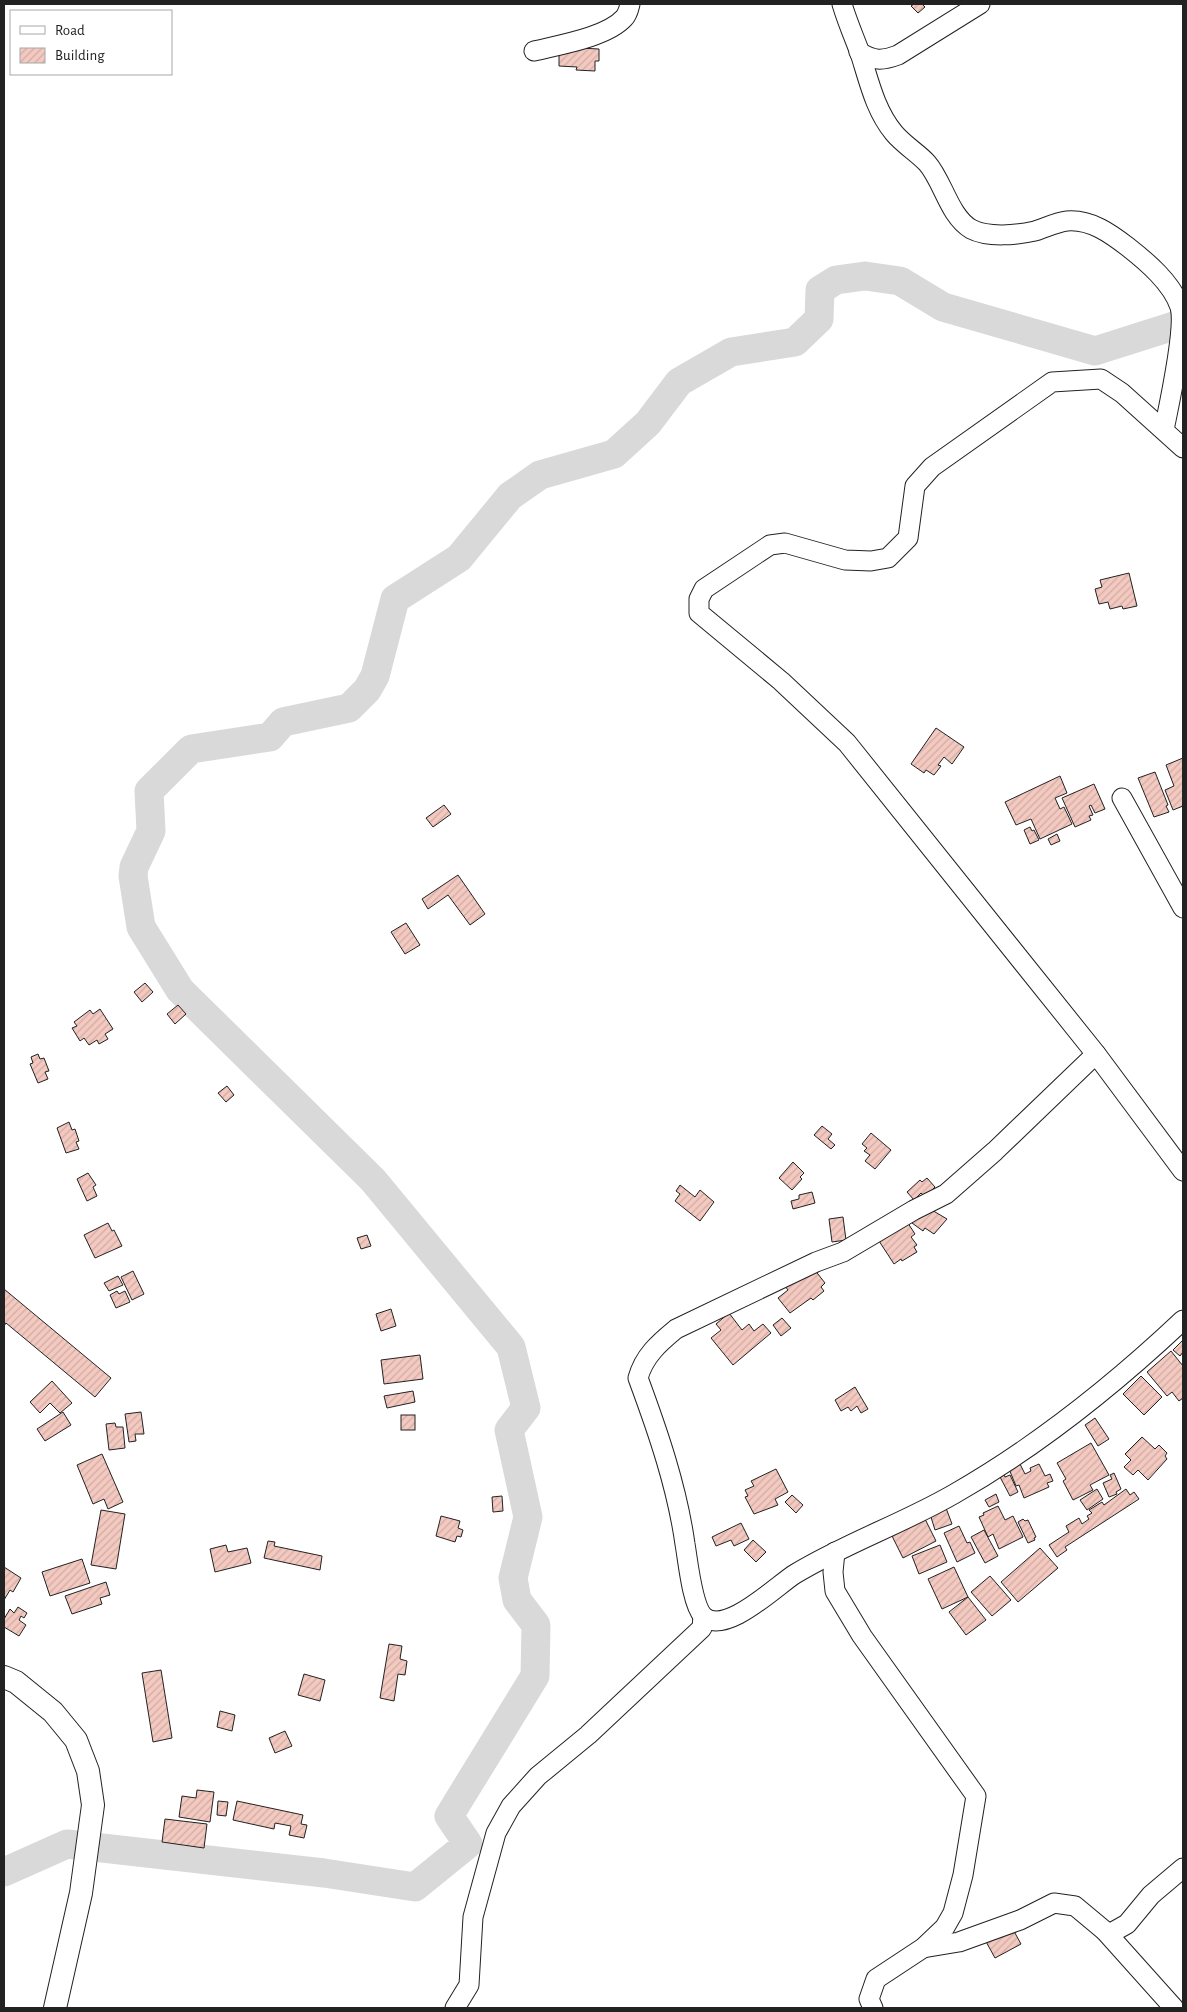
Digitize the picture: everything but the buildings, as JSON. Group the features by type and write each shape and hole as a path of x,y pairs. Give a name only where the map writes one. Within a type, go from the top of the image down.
{"main road":[{"path":"4,1677 16,1682 53,1712 76,1740 88,1771 93,1805 90,1833 81,1893 55,2008"}],"street":[{"path":"534,51 566,44 612,29 626,16 630,4"},
{"path":"842,4 848,27 859,52 878,108 893,132 927,164 951,205 970,228 983,233 1009,234 1032,231 1066,222 1081,221 1109,233 1151,265 1167,285 1180,306 1182,324 1164,430"},
{"path":"859,52 872,60 884,60 898,55 980,4"},
{"path":"1183,448 1122,393 1101,380 1052,382 926,474 915,486 908,538 888,558 871,561 845,560 785,543 770,545 704,588 699,599 700,613 781,681 846,743 1096,1054 1183,1171"},
{"path":"1122,798 1183,908"},
{"path":"455,2008 469,1985 473,1917 496,1833 511,1806 538,1776 588,1735 702,1628 703,1616 696,1601 691,1580 676,1494 658,1433 638,1378 642,1366 656,1345 676,1329 721,1309 800,1269 843,1252 914,1210 946,1194 1002,1145 1096,1054"},
{"path":"703,1616 714,1621 726,1620 753,1605 794,1574 952,1495 1018,1455 1088,1404 1134,1366 1183,1320"},
{"path":"835,1552 833,1572 835,1591 862,1636 976,1796 963,1875 953,1913 945,1926 923,1948 876,1979 870,1999 874,2008"},
{"path":"1105,1931 1111,1933 1127,1924 1151,1895 1183,1868"},
{"path":"923,1948 959,1942 1020,1920 1054,1903 1075,1906 1105,1931 1174,2008"}],"waterway":[{"path":"4,1872 67,1844 324,1873 415,1887 468,1844 449,1816 535,1676 536,1625 517,1600 513,1578 528,1517 509,1430 526,1408 511,1347 373,1180 180,990 141,927 133,876 134,867 151,831 149,791 191,749 270,737 283,722 349,708 367,690 375,676 395,599 459,558 510,496 540,475 614,454 648,423 679,382 731,352 795,342 819,319 820,290 836,280 865,276 900,281 943,307 1095,351 1183,323"}]}
